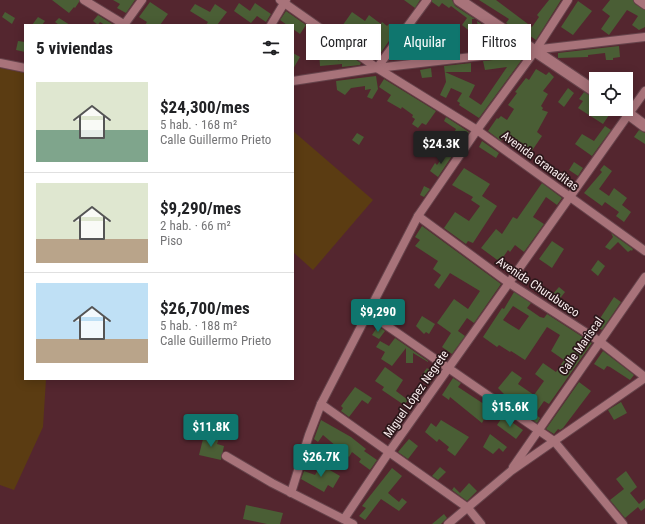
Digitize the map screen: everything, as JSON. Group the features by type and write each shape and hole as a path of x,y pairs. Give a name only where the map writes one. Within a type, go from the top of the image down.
{"street":[{"path":"84,0 122,24"},
{"path":"125,24 142,0"},
{"path":"377,68 427,0"},
{"path":"459,0 589,87"},
{"path":"291,493 306,442 321,404 367,312 418,216 477,130 535,51 568,0"},
{"path":"638,0 645,5"},
{"path":"272,24 283,1"},
{"name":"Avenida Granaditas","path":"283,1 377,68 477,130 645,251"},
{"path":"294,81 377,68 535,51 645,37"},
{"path":"0,63 24,68"},
{"path":"633,104 645,91"},
{"name":"Miguel López Negrete","path":"344,519 389,452 570,196 623,116"},
{"path":"631,116 645,126"},
{"name":"Avenida Churubusco","path":"418,216 508,283 599,342 645,378"},
{"name":"Calle Mariscal","path":"511,471 538,429 645,277"},
{"path":"367,312 554,441 623,524"},
{"path":"448,524 511,471 645,378"},
{"path":"321,404 468,508 481,524"},
{"path":"226,456 291,493 353,524"}],"shaded area":[{"path":"0,68 24,73 24,380 46,380 43,427 14,490 0,485"},
{"path":"294,132 373,200 313,270 294,253"}],"building":[{"path":"52,0 79,0 79,2 69,13"},
{"path":"113,0 135,0 126,13 117,8 120,4"},
{"path":"404,0 420,0 415,8"},
{"path":"432,0 452,0 455,6 475,19 472,19 472,24 468,24 468,30 462,25 467,18 451,6 449,8 442,3 439,7 432,2"},
{"path":"479,0 496,0 528,24 508,24 506,23 509,19"},
{"path":"549,0 561,0 536,40 531,37 531,26 532,27 539,17 537,15"},
{"path":"610,0 633,0 635,4 645,10 645,27 639,30 632,25 638,16 627,10 609,35 601,29 610,16 602,10"},
{"path":"578,1 592,11 573,35 561,27"},
{"path":"150,2 168,14 161,24 146,24 147,22 139,17"},
{"path":"239,3 250,11 255,3 271,14 266,22 257,16 251,23 234,11"},
{"path":"195,4 210,12 215,4 227,12 218,24 207,24 208,22 190,11"},
{"path":"286,11 306,25 300,34 294,30 294,24 286,24 280,20"},
{"path":"5,12 15,18 12,24 2,17"},
{"path":"352,12 365,21 369,15 381,24 344,24"},
{"path":"98,15 112,24 103,24 100,22 97,24 93,21"},
{"path":"38,17 45,21 43,24 33,24"},
{"path":"59,18 68,24 58,24 55,22"},
{"path":"382,22 387,26 389,24 389,41 381,53"},
{"path":"18,41 24,42 24,52 16,50"},
{"path":"619,46 620,57 613,58 613,60 606,60 605,53 588,55 588,57 558,58 558,53"},
{"path":"294,54 300,57 294,67"},
{"path":"320,60 356,60 361,63 360,65 342,67 342,64 320,66"},
{"path":"522,60 479,118 459,105 460,103 457,101 462,93 451,88 446,98 440,95 446,82 444,66 471,63 471,72 445,72 475,85 469,97 481,105 507,67 485,70 483,61"},
{"path":"431,68 432,77 422,78 420,70"},
{"path":"536,69 546,75 549,72 554,77 543,91 548,94 541,106 543,108 542,110 548,112 537,132 542,136 529,155 504,136 501,141 488,131 497,118 498,119 501,116 507,120 514,109 508,105 517,93 515,92 526,78 529,80"},
{"path":"376,76 378,89 372,99 367,97 371,89 365,90 365,86 351,88 345,95 337,90 336,81"},
{"path":"384,79 436,111 426,125 422,123 418,128 412,124 415,119 412,117 413,115 402,107 401,109 387,101 391,95 379,87"},
{"path":"568,88 574,93 564,107 558,102"},
{"path":"584,92 589,95 589,115 578,108 583,101 579,99"},
{"path":"590,116 608,116 603,124"},
{"path":"446,117 469,132 460,146 450,140 456,129 444,121"},
{"path":"605,126 611,130 592,156 575,144 582,134 594,141"},
{"path":"639,130 645,133 645,144 634,137"},
{"path":"357,133 364,137 359,145 352,140"},
{"path":"482,141 499,153 496,158 479,147"},
{"path":"446,152 452,156 438,177 430,171 435,163 437,165"},
{"path":"574,162 583,168 578,176 569,170"},
{"path":"604,165 612,171 599,189 609,196 614,188 627,198 622,205 631,212 624,222 616,216 619,212 605,202 602,206 584,193 602,172 600,170"},
{"path":"464,168 490,184 482,196 497,206 473,243 468,241 466,244 444,228 455,212 469,221 480,206 471,200 473,197 452,185"},
{"path":"542,183 562,198 557,205 546,197 533,217 544,224 524,252 515,245 510,252 508,250 500,262 481,248 496,229 502,234 513,217 517,219"},
{"path":"424,186 430,189 424,197 420,195"},
{"path":"422,226 501,284 474,323 467,318 458,331 465,336 452,354 442,347 451,333 437,323 454,299 468,309 480,291 450,273 439,289 434,285 441,275 433,269 438,261 415,246 420,240 415,237"},
{"path":"611,233 633,249 632,251 631,250 628,252 618,242 610,250 605,247 613,237"},
{"path":"552,241 564,249 552,268 539,259"},
{"path":"598,260 605,266 598,276 591,270"},
{"path":"559,287 565,292 558,301 551,296"},
{"path":"514,292 531,303 527,308 540,317 544,318 547,314 592,343 549,404 544,401 535,414 540,418 537,423 501,398 504,394 498,388 512,371 522,378 518,384 534,395 544,381 535,374 543,363 556,372 564,360 551,351 560,335 547,327 525,360 499,345 497,347 483,337 502,308 504,309","holes":["513,306 529,316 519,330 503,320"]},
{"path":"614,297 621,302 602,330 595,326"},
{"path":"398,300 404,305 395,317 390,313"},
{"path":"422,316 435,324 429,334 426,332 424,334 416,326"},
{"path":"378,326 385,331 379,339 372,335"},
{"path":"395,338 428,362 413,353 413,363 406,363 406,348 392,366 381,359 385,352 376,347 380,341 389,346"},
{"path":"603,351 634,375 630,380 610,367 607,366 604,370 594,364"},
{"path":"385,367 403,380 396,391 408,400 404,405 382,390 384,387 375,381"},
{"path":"427,368 432,372 430,375 434,377 430,383 421,376"},
{"path":"453,378 461,383 458,387 490,408 482,423 450,397 449,400 442,395"},
{"path":"579,382 591,391 563,428 560,430 558,429 554,434 546,429"},
{"path":"355,387 372,398 368,404 362,400 349,417 341,411 343,408 341,406"},
{"path":"621,402 627,413 614,420 608,410"},
{"path":"503,416 523,430 516,439 497,425"},
{"path":"321,420 351,437 366,449 364,451 377,460 370,470 359,462 361,459 352,452 349,457 323,435 318,442 314,439"},
{"path":"441,420 469,437 455,456 447,450 449,447 439,439 437,442 425,432 431,423 436,427"},
{"path":"490,434 507,447 503,452 499,448 493,454 483,447"},
{"path":"204,435 219,438 217,444 224,446 221,460 199,455"},
{"path":"409,439 418,446 408,459 398,452"},
{"path":"322,463 329,468 328,469 340,476 333,488 328,485 324,492 301,479 304,471 315,475"},
{"path":"440,467 446,472 438,480 432,476"},
{"path":"392,468 402,476 388,493 399,502 402,498 407,502 399,511 381,499 365,520 359,516 366,508 362,506"},
{"path":"626,471 637,487 630,493 639,504 645,499 645,508 641,511 638,507 625,518 610,500 624,489 616,479"},
{"path":"469,483 477,491 467,501 452,490 454,487 460,493"},
{"path":"246,505 283,513 280,524 267,524 243,519"},
{"path":"444,514 447,518 441,524 432,524"}]}
